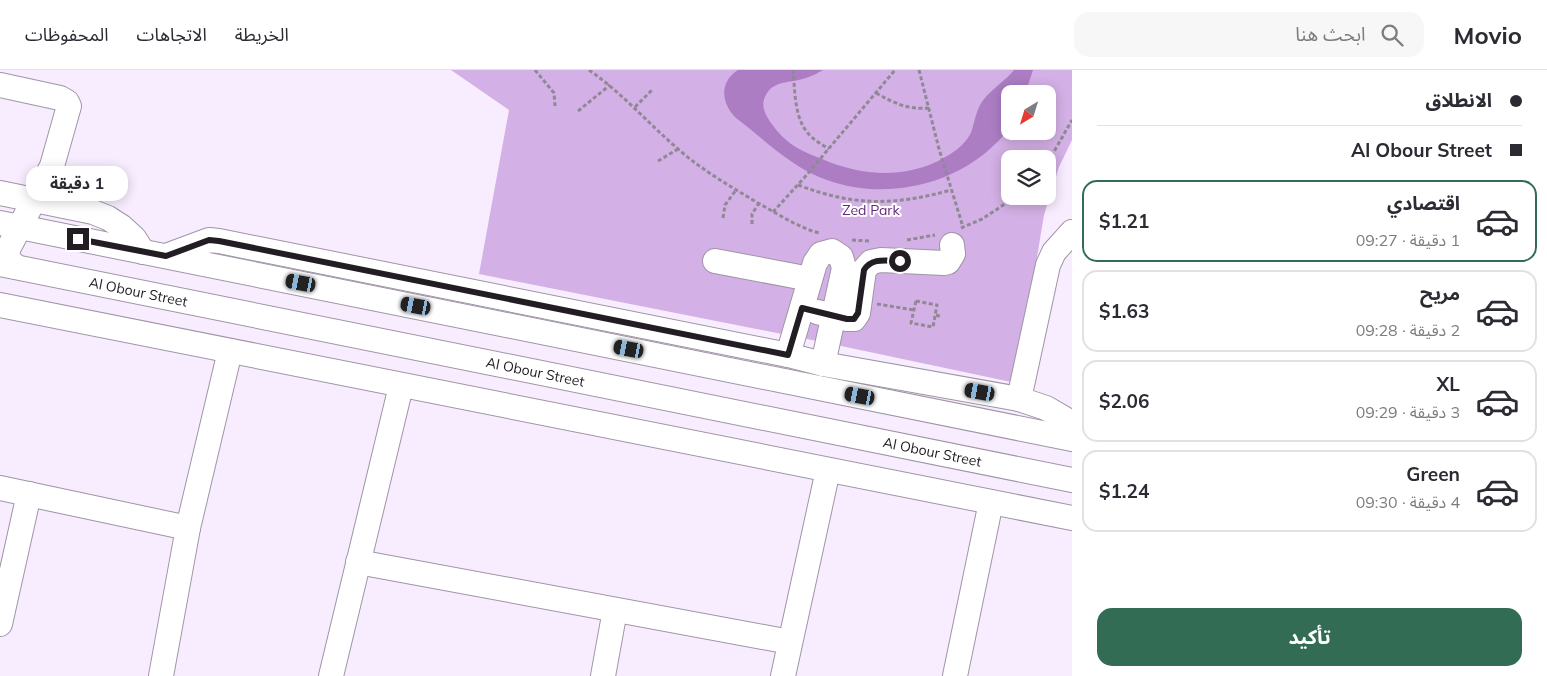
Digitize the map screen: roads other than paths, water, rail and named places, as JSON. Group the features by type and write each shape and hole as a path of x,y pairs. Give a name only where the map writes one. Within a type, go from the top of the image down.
{"street":[{"path":"0,86 60,98 67,102 69,106 52,166 35,200 10,225 11,242 7,251 8,266"},
{"path":"0,193 93,212 108,218 155,254"},
{"path":"10,225 1072,439"},
{"path":"802,308 850,320 854,319 858,313 864,270 871,262 881,260 944,263 953,254 953,234"},
{"path":"155,254 209,240 219,241 788,355 823,364 1020,399 1046,408 1072,423"},
{"path":"1020,399 1048,265 1054,252 1069,240"},
{"path":"788,355 815,263 821,254 832,251 841,258 844,268 823,364"},
{"path":"715,261 810,279"},
{"name":"Al Obour Street","path":"8,266 1072,480"},
{"path":"0,305 1072,518"},
{"path":"161,676 188,528 230,351"},
{"path":"331,676 401,386"},
{"path":"783,676 828,470"},
{"path":"0,488 188,528"},
{"path":"0,624 29,494"},
{"path":"956,676 991,502"},
{"path":"358,562 790,642"},
{"path":"603,676 615,610"}],"park label":[{"name":"Zed Park","path":"871,210"}]}
